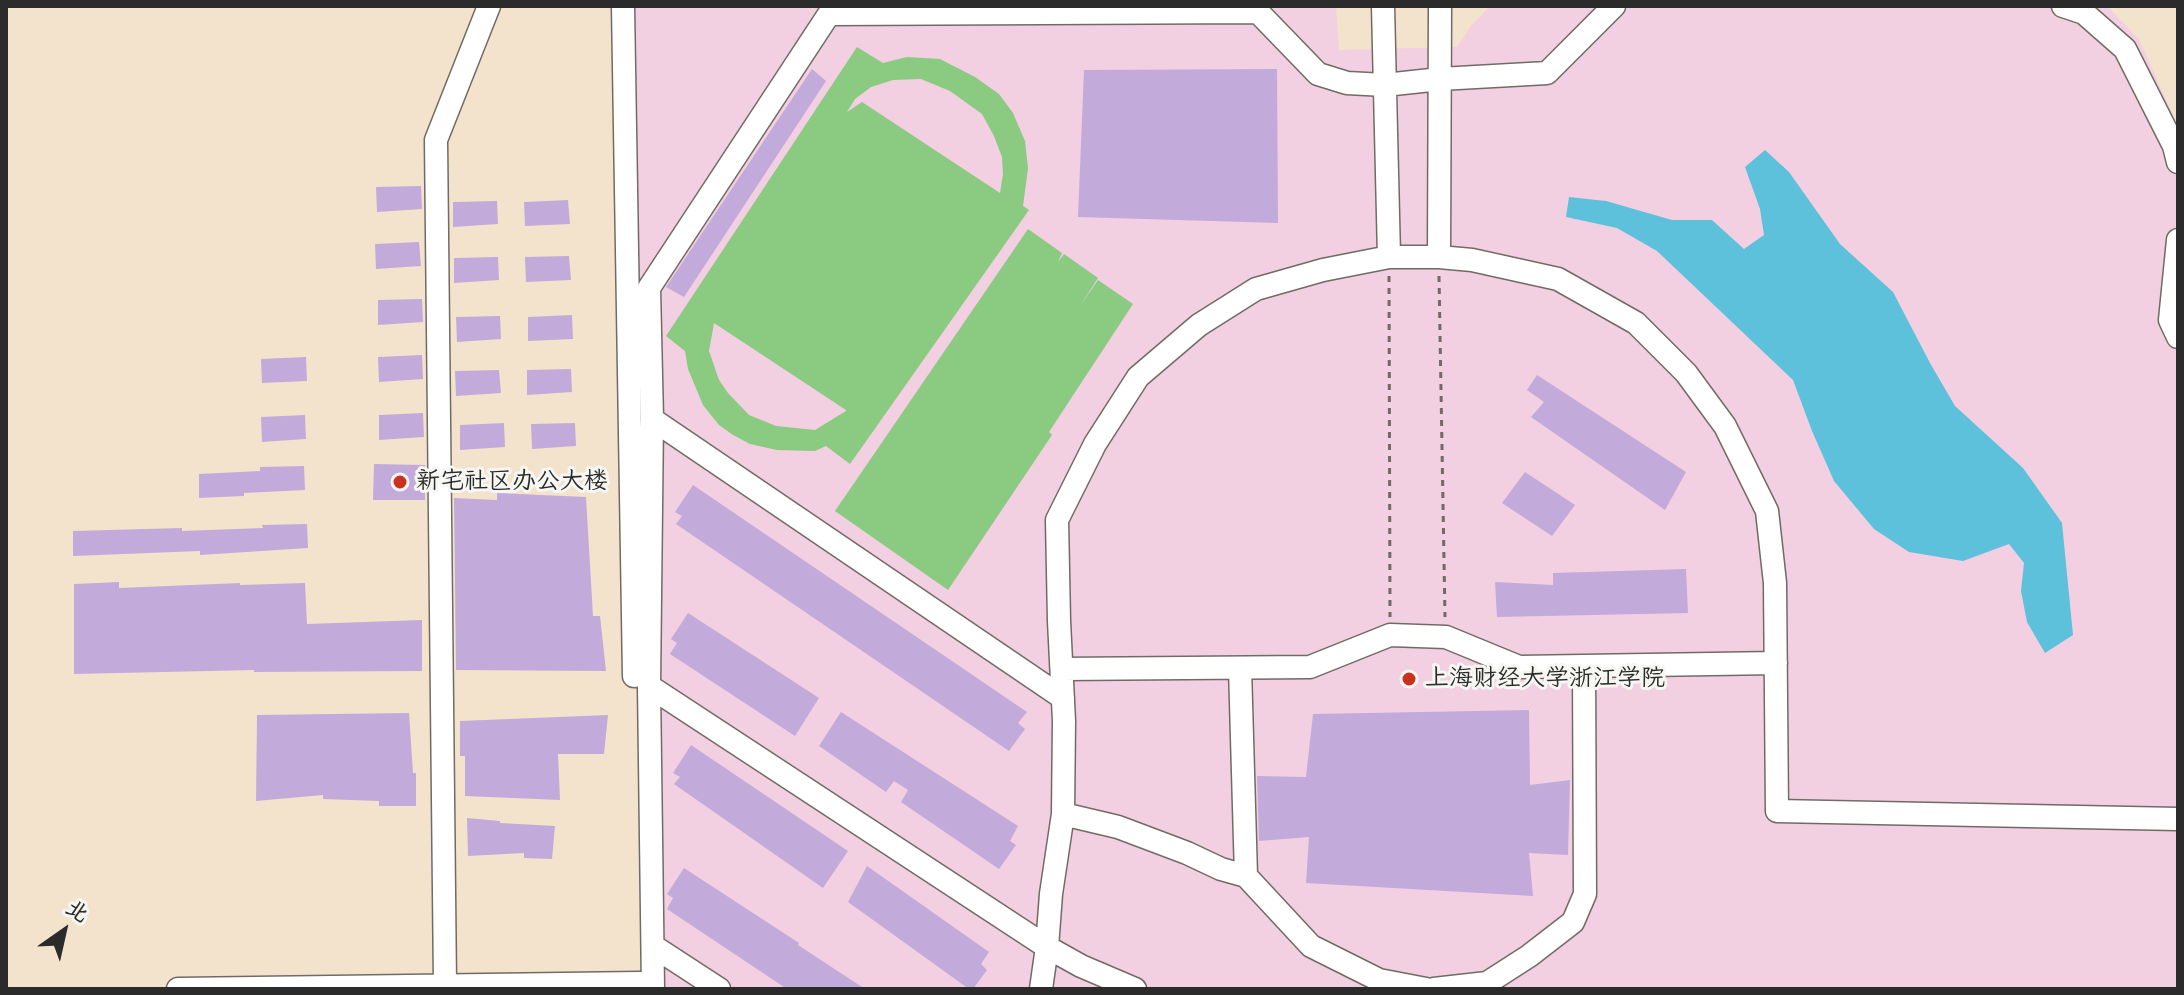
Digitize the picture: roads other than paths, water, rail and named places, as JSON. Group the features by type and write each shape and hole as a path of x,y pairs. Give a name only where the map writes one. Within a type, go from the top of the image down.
{"street":[{"path":"445,985 436,140 489,6"},
{"path":"623,6 644,987"},
{"path":"1383,6 1389,257"},
{"path":"1439,257 1440,6"},
{"path":"644,987 653,946 649,686 652,419 649,288 829,14 1258,12 1318,74 1347,83 1385,85 1547,73 1614,6"},
{"path":"2063,6 2084,13 2125,49 2174,146 2178,162"},
{"path":"2178,240 2170,320 2178,337"},
{"path":"1041,989 1063,814 1057,520 1095,444 1138,377 1199,325 1256,289 1323,270 1389,257 1472,260 1558,279 1636,323 1686,373 1725,426 1767,511 1775,583 1777,811 2178,819"},
{"path":"652,419 1063,698"},
{"path":"1062,669 1310,667 1390,635 1446,637 1519,667 1776,663"},
{"path":"1434,989 1487,983 1573,922 1585,894 1584,666"},
{"path":"1240,668 1246,876"},
{"path":"649,686 1047,947 1081,966 1135,989"},
{"path":"1063,814 1118,827 1221,869 1246,876 1311,946 1379,980 1426,989"},
{"path":"653,946 719,989"},
{"path":"178,989 445,985 644,987"}],"water":[{"path":"1765,150 1789,172 1840,244 1893,292 1955,406 2023,468 2062,523 2073,635 2045,653 2027,622 2021,591 2024,563 2009,544 1963,561 1909,552 1874,529 1834,481 1793,380 1657,251 1617,228 1566,217 1569,197 1606,201 1672,220 1712,220 1744,249 1764,235 1760,209 1745,167"}],"place":[{"name":"新宅社区办公大楼","path":"400,482"},
{"name":"上海财经大学浙江学院","path":"1409,679"}]}
